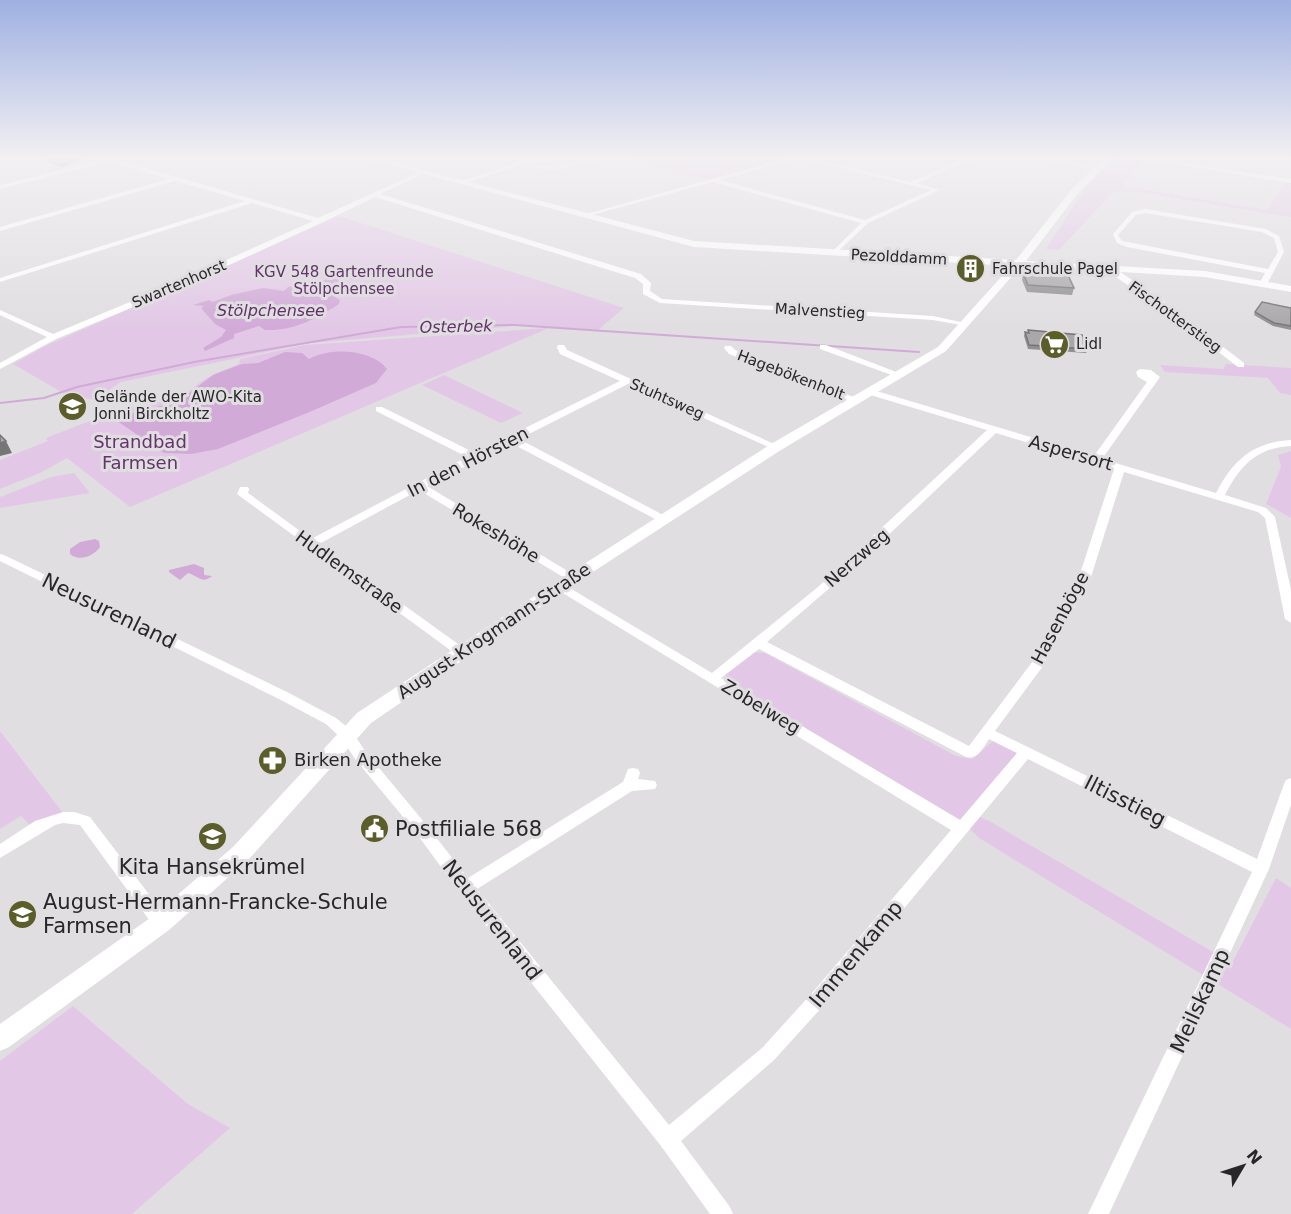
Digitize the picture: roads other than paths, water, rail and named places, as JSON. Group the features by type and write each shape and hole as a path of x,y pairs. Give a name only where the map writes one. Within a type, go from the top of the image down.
{"main road":[{"name":"Pezolddamm","path":"588,216 694,244 1205,274 1291,289"},
{"name":"August-Krogmann-Straße","path":"0,1039 161,923 241,853 364,718 663,519 776,447 942,348 966,324 1056,216"}],"street":[{"path":"0,229 47,216"},
{"path":"0,280 205,216"},
{"path":"303,216 321,221"},
{"name":"Swartenhorst","path":"0,366 53,337 176,286 332,216"},
{"name":"Malvenstieg","path":"443,216 638,276 646,283 646,292 651,297 674,303 933,318 966,324"},
{"path":"842,216 866,222"},
{"path":"834,253 866,222 880,216"},
{"path":"1132,216 1115,235 1119,242 1271,272"},
{"path":"1174,216 1264,230 1277,237 1281,252 1263,284"},
{"name":"Fischotterstieg","path":"1110,268 1163,305 1241,365"},
{"path":"0,312 53,337"},
{"name":"Stuhtsweg","path":"561,346 563,352 776,447"},
{"path":"823,347 900,375"},
{"name":"Hagebökenholt","path":"728,348 732,352 856,400"},
{"name":"In den Hörsten","path":"310,544 475,457 627,381"},
{"path":"1096,460 1152,381"},
{"name":"Aspersort","path":"870,392 1262,510 1270,517 1291,619"},
{"path":"379,409 475,457"},
{"name":"Nerzweg","path":"713,678 758,644 897,522 993,430"},
{"path":"513,439 663,519"},
{"path":"1219,496 1228,476 1253,452 1270,444 1291,443"},
{"name":"Hasenböge","path":"758,644 970,753 988,733 1038,663 1085,577 1120,467"},
{"name":"Rokeshöhe","path":"421,487 565,583"},
{"name":"Hudlemstraße","path":"244,489 242,494 461,652"},
{"name":"Neusurenland","path":"0,557 331,721 347,735 360,755 668,1139 723,1214"},
{"name":"Zobelweg","path":"565,583 713,678 961,828"},
{"name":"Iltisstieg","path":"988,733 1261,869"},
{"name":"Immenkamp","path":"668,1139 768,1053 818,999 1026,752"},
{"path":"466,888 631,779 650,785"},
{"name":"Meilskamp","path":"1098,1214 1261,869 1291,784"},
{"path":"0,852 53,820 64,816 75,816 85,821 161,923"}],"water":[{"name":"Stölpchensee","path":"339,275 347,277 335,297 340,300 339,304 322,315 295,326 276,330 265,330 259,326 234,334 234,338 205,351 203,348 221,337 226,330 215,324 201,308 204,306 193,305 209,300 213,302 231,295 263,288 284,291 288,287"},
{"path":"285,352 302,353 309,359 328,353 350,352 371,357 387,369 376,383 218,449 191,454 164,453 117,421 140,410 176,403 213,375 242,364 258,363"},
{"path":"95,539 99,541 100,547 94,553 82,558 70,554 70,549 80,542"},
{"path":"194,564 204,568 204,575 212,576 202,580 188,573 180,580 169,572 169,570"}],"waterway":[{"name":"Osterbek","path":"0,403 44,398 77,387 194,362 401,327 515,325 919,352"}],"place":[{"name":"Fahrschule Pagel","path":"971,269"},
{"name":"Lidl","path":"1055,344"},
{"name":"Gelände der AWO-Kita Jonni Birckholtz","path":"73,406"},
{"name":"Birken Apotheke","path":"273,760"},
{"name":"Postfiliale 568","path":"374,829"},
{"name":"Kita Hansekrümel","path":"212,836"},
{"name":"August-Hermann-Francke-Schule Farmsen","path":"22,914"}],"park label":[{"name":"KGV 548 Gartenfreunde Stölpchensee","path":"344,280"},
{"name":"Strandbad Farmsen","path":"140,452"}]}
